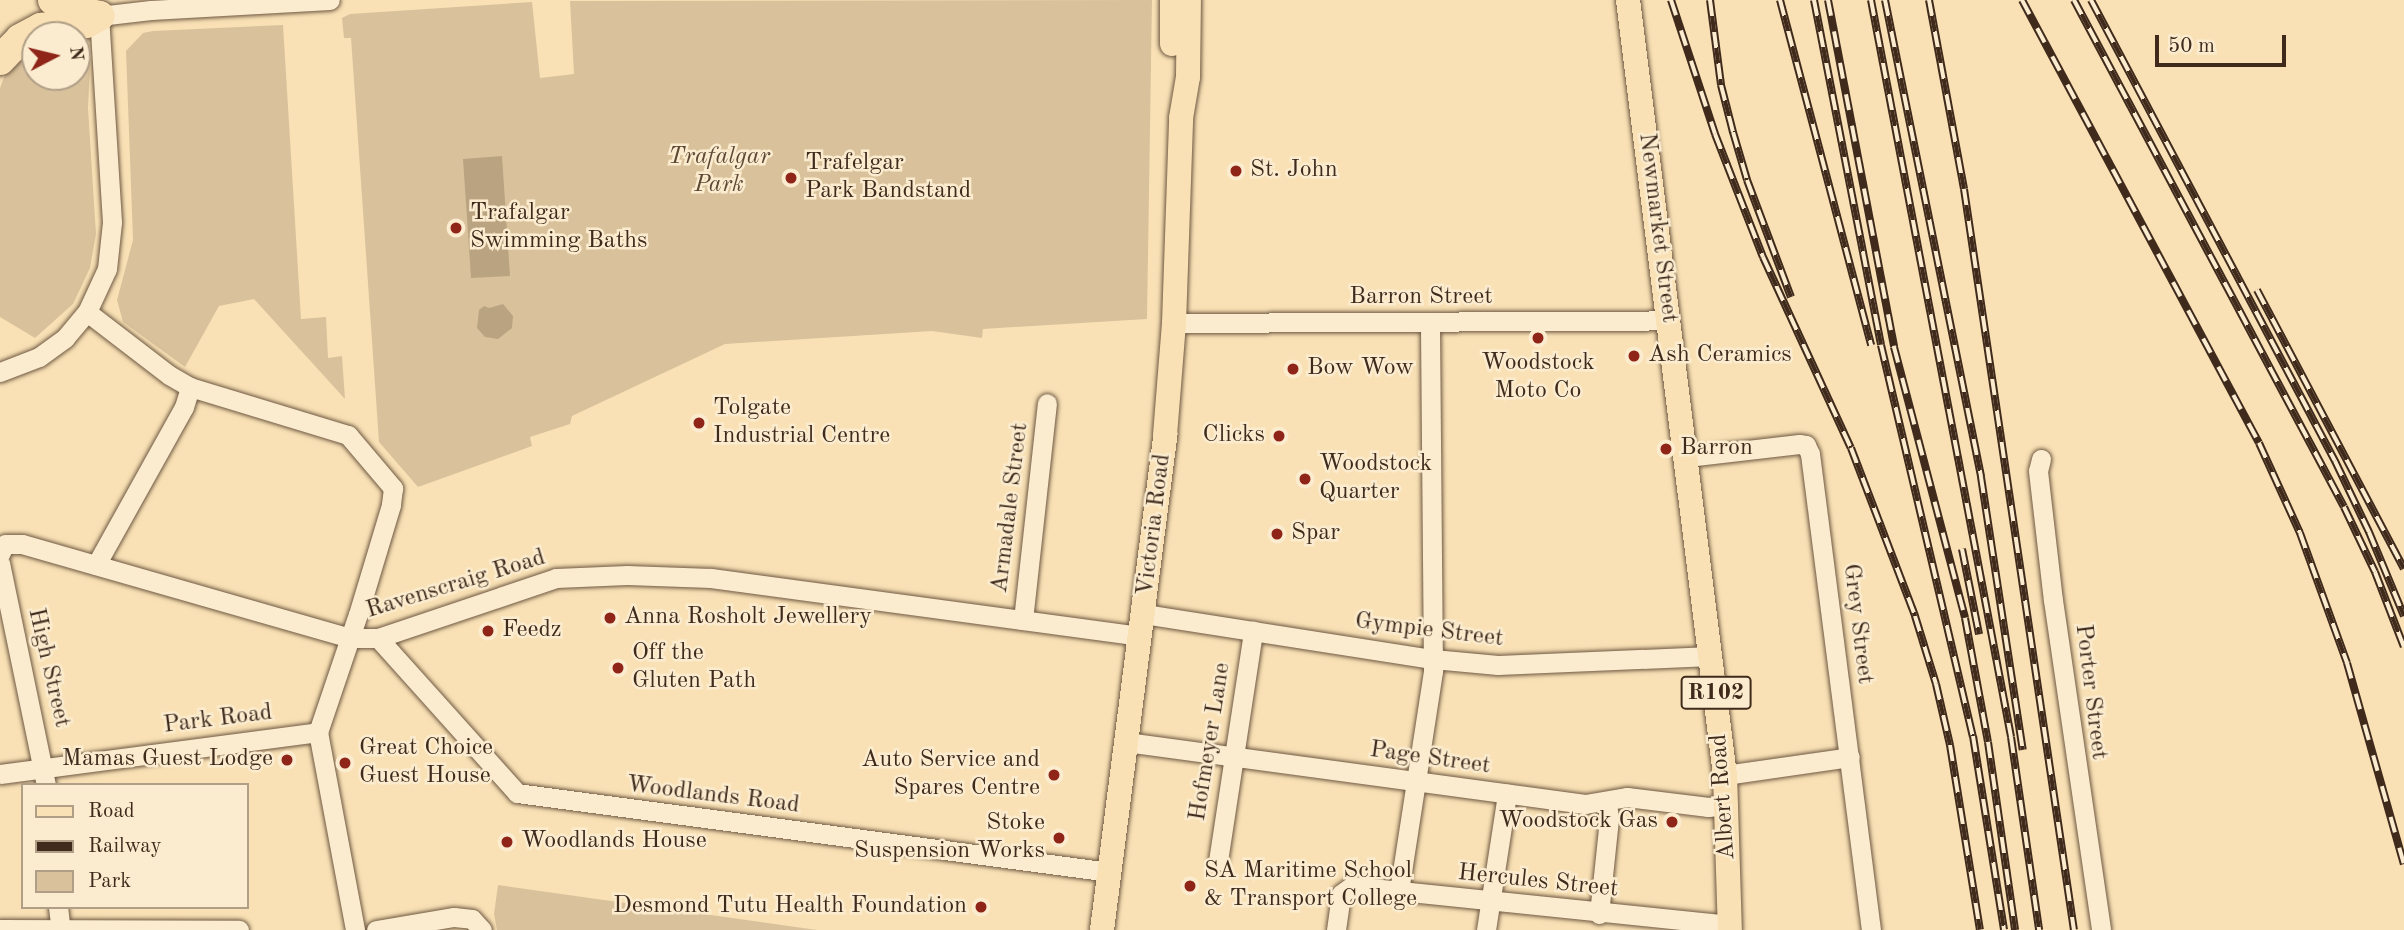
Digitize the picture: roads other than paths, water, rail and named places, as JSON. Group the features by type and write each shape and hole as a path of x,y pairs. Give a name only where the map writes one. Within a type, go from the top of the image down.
{"highway":[{"path":"52,0 76,11 99,16"},
{"path":"0,60 20,39 41,29 86,23 99,16"}],"main road":[{"name":"Victoria Road","path":"1172,0 1172,79 1181,117"},
{"name":"Victoria Road","path":"1102,930 1166,435 1174,323 1181,117 1188,77 1189,0"},
{"name":"Newmarket Street","path":"1628,0 1687,457"},
{"name":"Albert Road","path":"1687,457 1726,775 1730,928"}],"street":[{"path":"0,372 39,357 65,338 87,312 100,290 112,244 99,16 145,5 330,0"},
{"path":"87,312 169,376 190,387 348,435 392,485 394,496 318,732 355,930"},
{"name":"Barron Street","path":"1174,323 1668,320"},
{"path":"1399,891 1433,659 1430,322"},
{"path":"96,565 184,407 190,387"},
{"name":"Armadale Street","path":"1023,620 1047,403"},
{"name":"Grey Street","path":"1687,457 1806,445 1810,454 1871,930"},
{"name":"Porter Street","path":"2041,459 2038,471 2053,600 2101,930"},
{"name":"Ravenscraig Road","path":"2,554 22,544 349,638 378,638 556,578 627,575 711,578 1023,620 1143,625"},
{"name":"High Street","path":"2,554 45,776"},
{"name":"Gympie Street","path":"1143,625 1253,631 1433,659 1532,665 1711,656"},
{"name":"Hofmeyer Lane","path":"1218,861 1253,631"},
{"name":"Woodlands Road","path":"378,638 517,793 1110,872"},
{"name":"Park Road","path":"0,774 45,776 318,732"},
{"name":"Page Street","path":"1126,742 1585,804 1626,797 1708,807 1728,805"},
{"path":"1726,775 1850,757"},
{"path":"1486,930 1507,794"},
{"path":"1599,914 1609,819 1607,802"},
{"name":"Hercules Street","path":"1336,930 1343,891 1352,886 1730,928"},
{"path":"58,909 61,929"},
{"path":"376,930 454,917 477,925"},
{"path":"0,929 239,930"}],"railway":[{"path":"1671,0 1715,134 1763,257 1851,448 1915,616 1936,684 1950,745 1980,930"},
{"path":"1710,0 1721,85 1733,132 1747,180 1791,297"},
{"path":"1780,0 1871,345"},
{"path":"1814,0 1881,345 1973,736 2004,930"},
{"path":"1828,0 1894,347 1965,618 1988,742 2015,930"},
{"path":"1871,0 2011,737 2039,930"},
{"path":"1885,0 1981,477 2023,750"},
{"path":"1929,0 1964,189 2074,930"},
{"path":"2022,0 2259,443 2300,533 2347,663 2404,864"},
{"path":"2074,0 2344,507 2375,572 2404,647"},
{"path":"2091,0 2335,461 2369,532 2404,616"},
{"path":"2257,290 2404,569"},
{"path":"1962,549 1979,634"}],"place":[{"name":"St. John","path":"1236,171"},
{"name":"Trafelgar Park Bandstand","path":"791,178"},
{"name":"Trafalgar Swimming Baths","path":"456,228"},
{"name":"Woodstock Moto Co","path":"1538,338"},
{"name":"Ash Ceramics","path":"1634,356"},
{"name":"Bow Wow","path":"1293,369"},
{"name":"Tolgate Industrial Centre","path":"699,423"},
{"name":"Clicks","path":"1279,436"},
{"name":"Barron","path":"1666,449"},
{"name":"Woodstock Quarter","path":"1305,479"},
{"name":"Spar","path":"1277,534"},
{"name":"Anna Rosholt Jewellery","path":"610,618"},
{"name":"Feedz","path":"488,631"},
{"name":"Off the Gluten Path","path":"618,668"},
{"name":"Mamas Guest Lodge","path":"287,760"},
{"name":"Great Choice Guest House","path":"345,763"},
{"name":"Auto Service and Spares Centre","path":"1054,775"},
{"name":"Woodstock Gas","path":"1672,822"},
{"name":"Stoke Suspension Works","path":"1059,838"},
{"name":"Woodlands House","path":"507,842"},
{"name":"SA Maritime School & Transport College","path":"1190,886"},
{"name":"Desmond Tutu Health Foundation","path":"981,907"}],"park label":[{"name":"Trafalgar Park","path":"719,172"}]}
